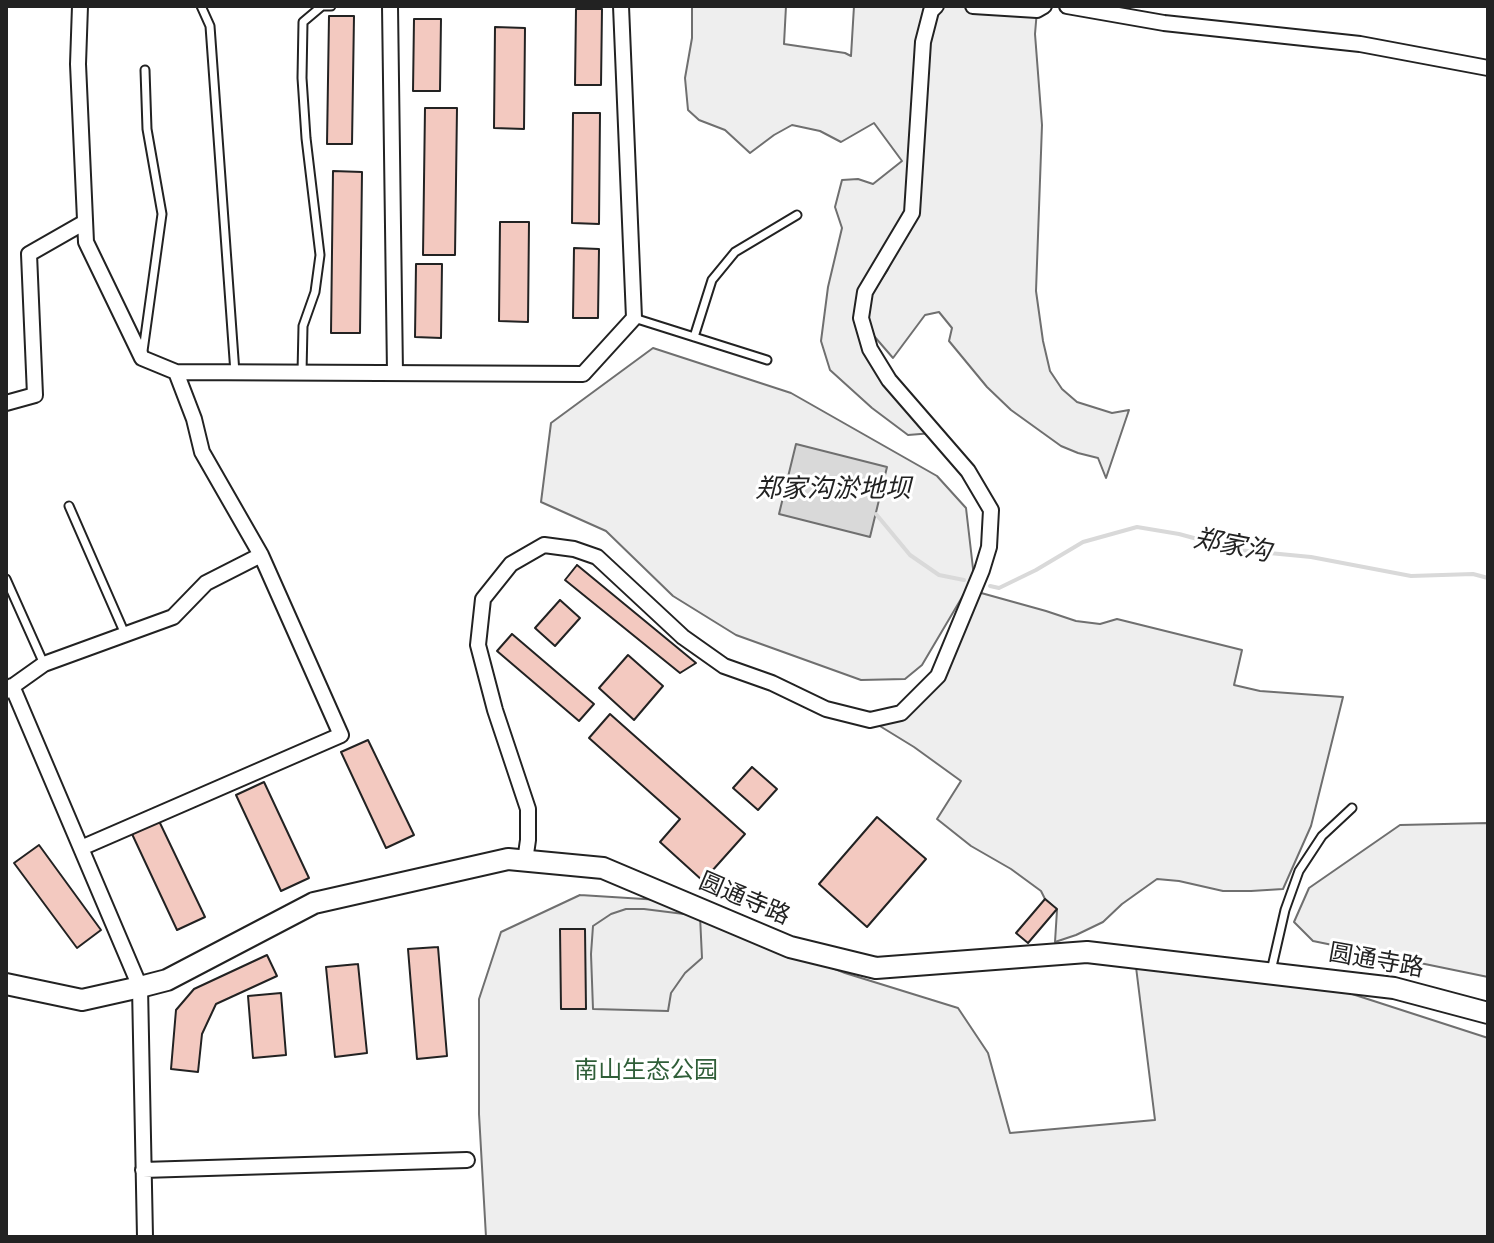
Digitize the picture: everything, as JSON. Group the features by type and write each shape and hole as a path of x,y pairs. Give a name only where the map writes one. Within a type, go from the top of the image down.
{"street":[{"path":"80,6 78,64 86,242 142,358 176,372 583,374 634,318 621,6"},
{"path":"390,6 395,373"},
{"path":"525,861 528,809 495,710 478,645 483,599 511,564 544,545 574,549 597,557 683,637 724,666 772,683 826,709 870,720 901,713 938,676 982,570 989,547 991,510 968,471 889,380 870,349 861,318 865,292 912,213 923,42 931,11 936,6"},
{"path":"973,6 1037,10 1044,6"},
{"path":"1067,6 1164,23 1360,44 1488,68"},
{"path":"6,403 35,395 29,254 85,222"},
{"path":"81,848 341,735 261,555 202,452 194,419 176,372"},
{"path":"145,1237 140,987 9,688 44,664 173,617 206,583 261,555"},
{"name":"圆通寺路","path":"6,984 82,1000 140,987 167,980 314,903 508,859 603,868 790,947 876,968 1087,952 1394,988 1488,1013"},
{"path":"143,1170 467,1160"}],"lane":[{"path":"201,6 210,26 235,373"},
{"path":"302,373 303,326 315,292 320,255 306,138 302,78 303,22 322,6 331,6"},
{"path":"142,358 162,214 147,129 145,70"},
{"path":"694,337 712,280 735,252 797,215"},
{"path":"634,318 767,360"},
{"path":"69,506 125,634"},
{"path":"6,579 44,664"},
{"path":"1271,973 1285,910 1299,871 1322,836 1352,808"}],"green space":[{"path":"692,6 786,6 784,44 851,56 854,6 1044,6 1037,10 1035,34 1042,125 1036,291 1050,371 1062,389 1077,402 1112,413 1129,410 1106,478 1098,458 1061,446 1011,410 987,387 949,341 952,328 939,312 925,315 893,358 874,336 868,317 872,293 887,271 908,223 865,292 870,349 933,433 908,435 830,370 821,341 828,287 842,228 835,207 842,180 858,179 873,184 902,161 874,123 841,142 820,131 792,125 750,153 725,130 699,120 688,110 685,78 692,38"},
{"path":"653,348 791,393 937,476 966,508 974,577 922,665 905,679 861,680 736,635 673,596 606,531 541,502 551,423"},
{"path":"974,591 1076,621 1100,624 1117,619 1242,650 1234,685 1260,691 1343,697 1311,826 1283,889 1223,891 1157,879 1103,922 1055,942 1057,910 1041,891 971,846 937,819 961,781 870,720 901,713 938,676"},
{"path":"1488,823 1488,977 1313,941 1294,922 1309,888 1400,825"},
{"name":"南山生态公园","path":"580,895 660,900 845,973 958,1008 988,1053 1010,1133 1155,1120 1136,967 1349,993 1488,1038 1488,1237 486,1237 479,1114 479,999 501,932"}],"shaded area":[{"path":"626,909 700,916 702,958 685,973 671,993 668,1011 593,1009 593,926 611,914"}],"water":[{"name":"郑家沟淤地坝","path":"796,444 887,467 870,537 779,514"}],"building":[{"path":"576,9 602,9 601,85 575,85"},
{"path":"329,16 354,16 352,144 327,144"},
{"path":"414,19 441,19 440,91 413,91"},
{"path":"495,27 525,28 524,129 494,128"},
{"path":"425,108 457,108 455,255 423,255"},
{"path":"573,113 600,113 599,224 572,223"},
{"path":"333,171 362,172 360,333 331,333"},
{"path":"500,222 529,222 528,322 499,321"},
{"path":"574,248 599,249 598,318 573,318"},
{"path":"416,264 442,264 441,338 415,337"},
{"path":"577,565 696,663 680,673 565,580"},
{"path":"560,600 580,618 555,646 535,628"},
{"path":"512,634 594,704 579,721 497,651"},
{"path":"628,655 663,686 634,720 599,688"},
{"path":"610,714 745,834 703,881 660,842 680,819 589,738"},
{"path":"368,740 414,835 386,848 341,752"},
{"path":"752,767 777,789 758,810 733,788"},
{"path":"264,782 309,878 281,891 236,795"},
{"path":"877,817 926,859 867,927 819,884"},
{"path":"159,821 205,917 177,930 132,834"},
{"path":"39,845 101,930 77,948 14,863"},
{"path":"1045,899 1057,909 1028,943 1016,933"},
{"path":"560,929 585,929 586,1009 561,1009"},
{"path":"438,947 447,1056 417,1059 408,949"},
{"path":"267,955 277,976 216,1004 202,1034 198,1072 171,1069 176,1010 194,989"},
{"path":"358,964 367,1053 335,1057 326,967"},
{"path":"281,993 286,1055 253,1058 248,996"}],"waterway":[{"name":"郑家沟","path":"876,514 910,555 939,575 964,580"},
{"name":"郑家沟","path":"990,586 999,588 1083,542 1137,527 1179,534 1238,550 1311,557 1411,576 1473,574 1488,578"}]}
